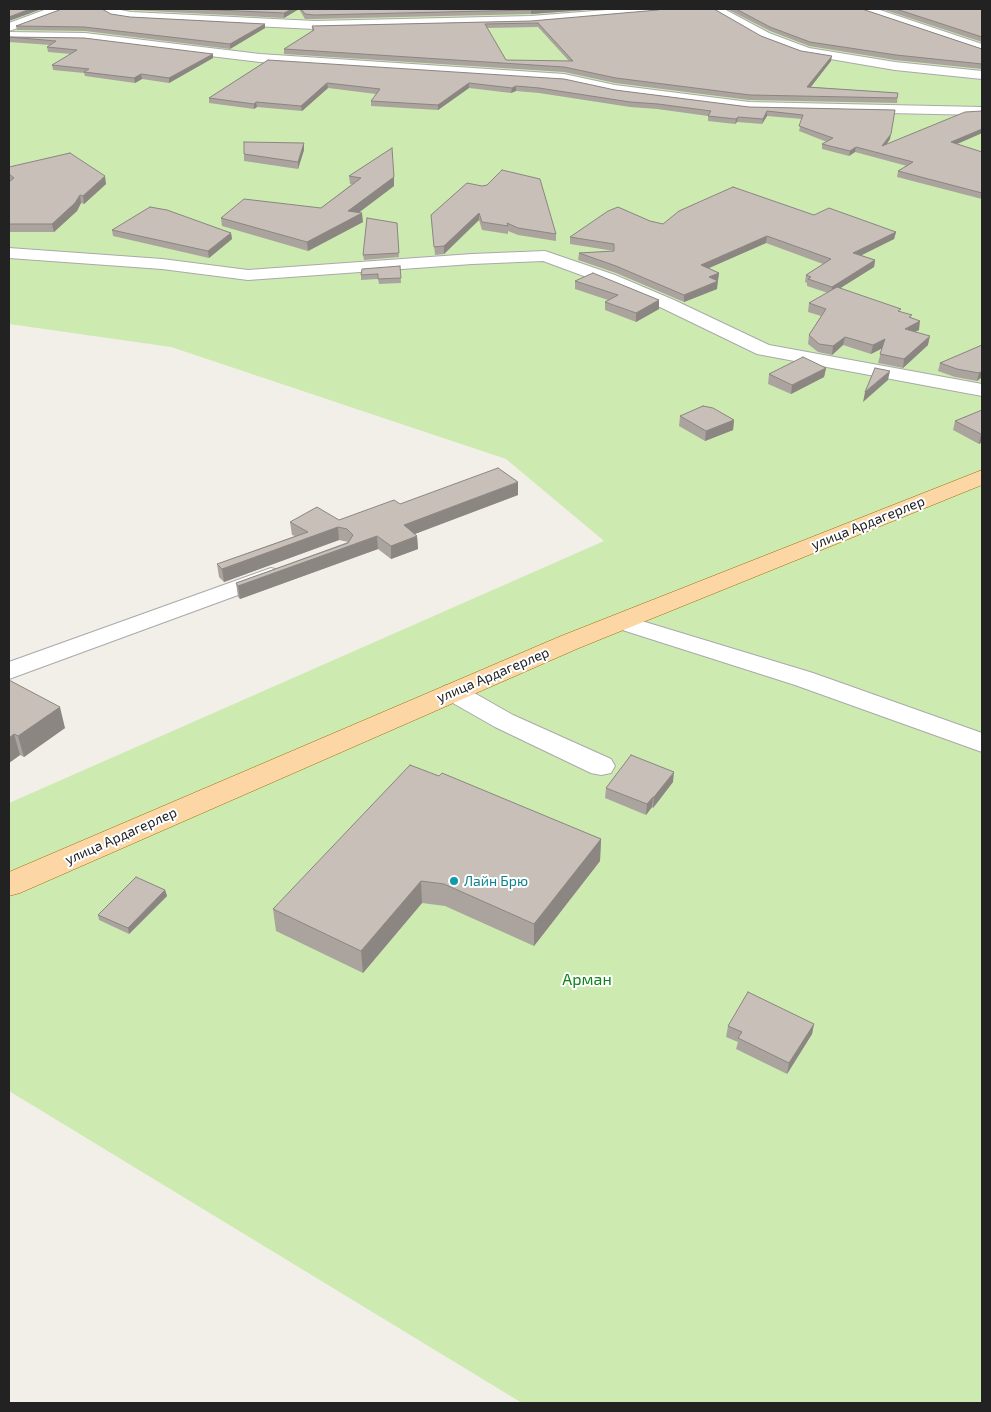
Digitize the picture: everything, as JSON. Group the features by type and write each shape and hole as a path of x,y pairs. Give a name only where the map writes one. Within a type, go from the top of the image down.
{"main road":[{"name":"улица Ардагерлер","path":"9,885 570,642 982,476"}],"street":[{"path":"9,27 58,9"},
{"path":"105,9 117,14 132,16 315,25 531,20 658,9"},
{"path":"714,9 765,36 806,51 895,66 982,75"},
{"path":"866,9 982,48"},
{"path":"9,36 85,37 260,58 564,78 615,88 749,106 982,111"},
{"path":"9,253 162,264 248,275 472,259 545,256 601,276 668,304 764,350 982,390"},
{"path":"9,671 296,565"},
{"path":"622,622 804,678 982,743"},
{"path":"453,692 504,721 601,766"}],"green space":[{"name":"Арман","path":"9,9 982,9 982,1403 522,1403 9,1091 9,803 604,541 506,459 171,347 9,324"}],"building":[{"path":"9,9 30,9 9,17"},
{"path":"62,9 102,9 111,14 130,17 265,24 230,44 84,27 16,26"},
{"path":"193,9 292,9 284,13"},
{"path":"301,9 543,9 315,15 305,14"},
{"path":"714,9 761,36 801,51 832,56 807,87 898,93 897,98 750,95 616,78 564,67 284,49 314,30 312,26 531,21 658,10","holes":["538,23 573,61 506,60 485,24"]},
{"path":"736,9 862,9 982,49 982,64 896,55 810,42 770,27"},
{"path":"896,9 982,9 982,37"},
{"path":"9,37 84,38 213,54 169,78 141,74 134,78 84,72 89,69 52,65 77,50 47,47 56,41"},
{"path":"268,60 564,79 615,90 749,107 895,110 891,134 882,146 965,112 982,111 982,129 951,142 982,152 982,193 898,171 913,162 856,147 850,151 822,144 833,138 799,126 803,115 767,111 763,119 738,117 736,119 708,116 711,111 630,102 539,88 516,86 512,88 469,83 438,105 371,101 380,89 327,83 301,106 256,102 254,104 209,98"},
{"path":"244,142 304,143 298,162 244,154"},
{"path":"392,148 394,177 348,211 362,213 307,242 221,218 244,199 321,208 361,178 349,176"},
{"path":"70,153 105,176 83,196 80,195 75,203 52,224 9,224 9,182 14,178 9,174 9,167"},
{"path":"502,170 540,179 556,234 518,228 507,223 508,226 482,222 479,213 444,246 434,247 431,215 467,183 487,185"},
{"path":"733,187 814,215 829,208 896,232 853,253 875,260 832,287 808,279 811,277 806,275 831,259 767,236 701,265 719,273 709,277 718,281 684,295 616,266 579,253 614,251 614,244 570,237 608,211 618,207 650,221 663,224 679,211"},
{"path":"150,207 167,210 231,233 208,251 112,230"},
{"path":"367,218 397,223 399,253 363,255"},
{"path":"400,266 401,278 378,279 378,274 361,275 362,269"},
{"path":"593,273 659,300 636,313 605,302 618,295 575,281"},
{"path":"837,287 901,309 898,311 912,315 909,317 920,321 905,329 930,336 904,359 880,354 885,339 873,345 845,337 833,346 819,344 809,335 826,309 809,303"},
{"path":"982,345 982,371 979,373 957,369 940,363"},
{"path":"803,357 826,368 792,385 769,374"},
{"path":"875,368 890,371 865,392"},
{"path":"703,406 713,408 734,420 706,431 680,416"},
{"path":"982,410 982,434 955,421"},
{"path":"498,468 518,482 404,525 417,536 391,546 377,536 238,586 236,583 348,543 353,535 347,529 338,527 222,569 217,564 308,532 290,522 317,507 339,520 394,500 400,504"},
{"path":"9,680 60,707 18,736 14,734 9,738"},
{"path":"631,755 674,772 647,804 606,788"},
{"name":"Лайн Брю","path":"410,765 439,776 442,773 601,839 534,924 444,884 421,881 361,951 273,909"},
{"path":"136,877 165,890 128,928 98,915"},
{"path":"748,992 814,1024 789,1063 738,1038 742,1032 728,1026"}],"place":[{"name":"Лайн Брю","path":"454,881"}]}
